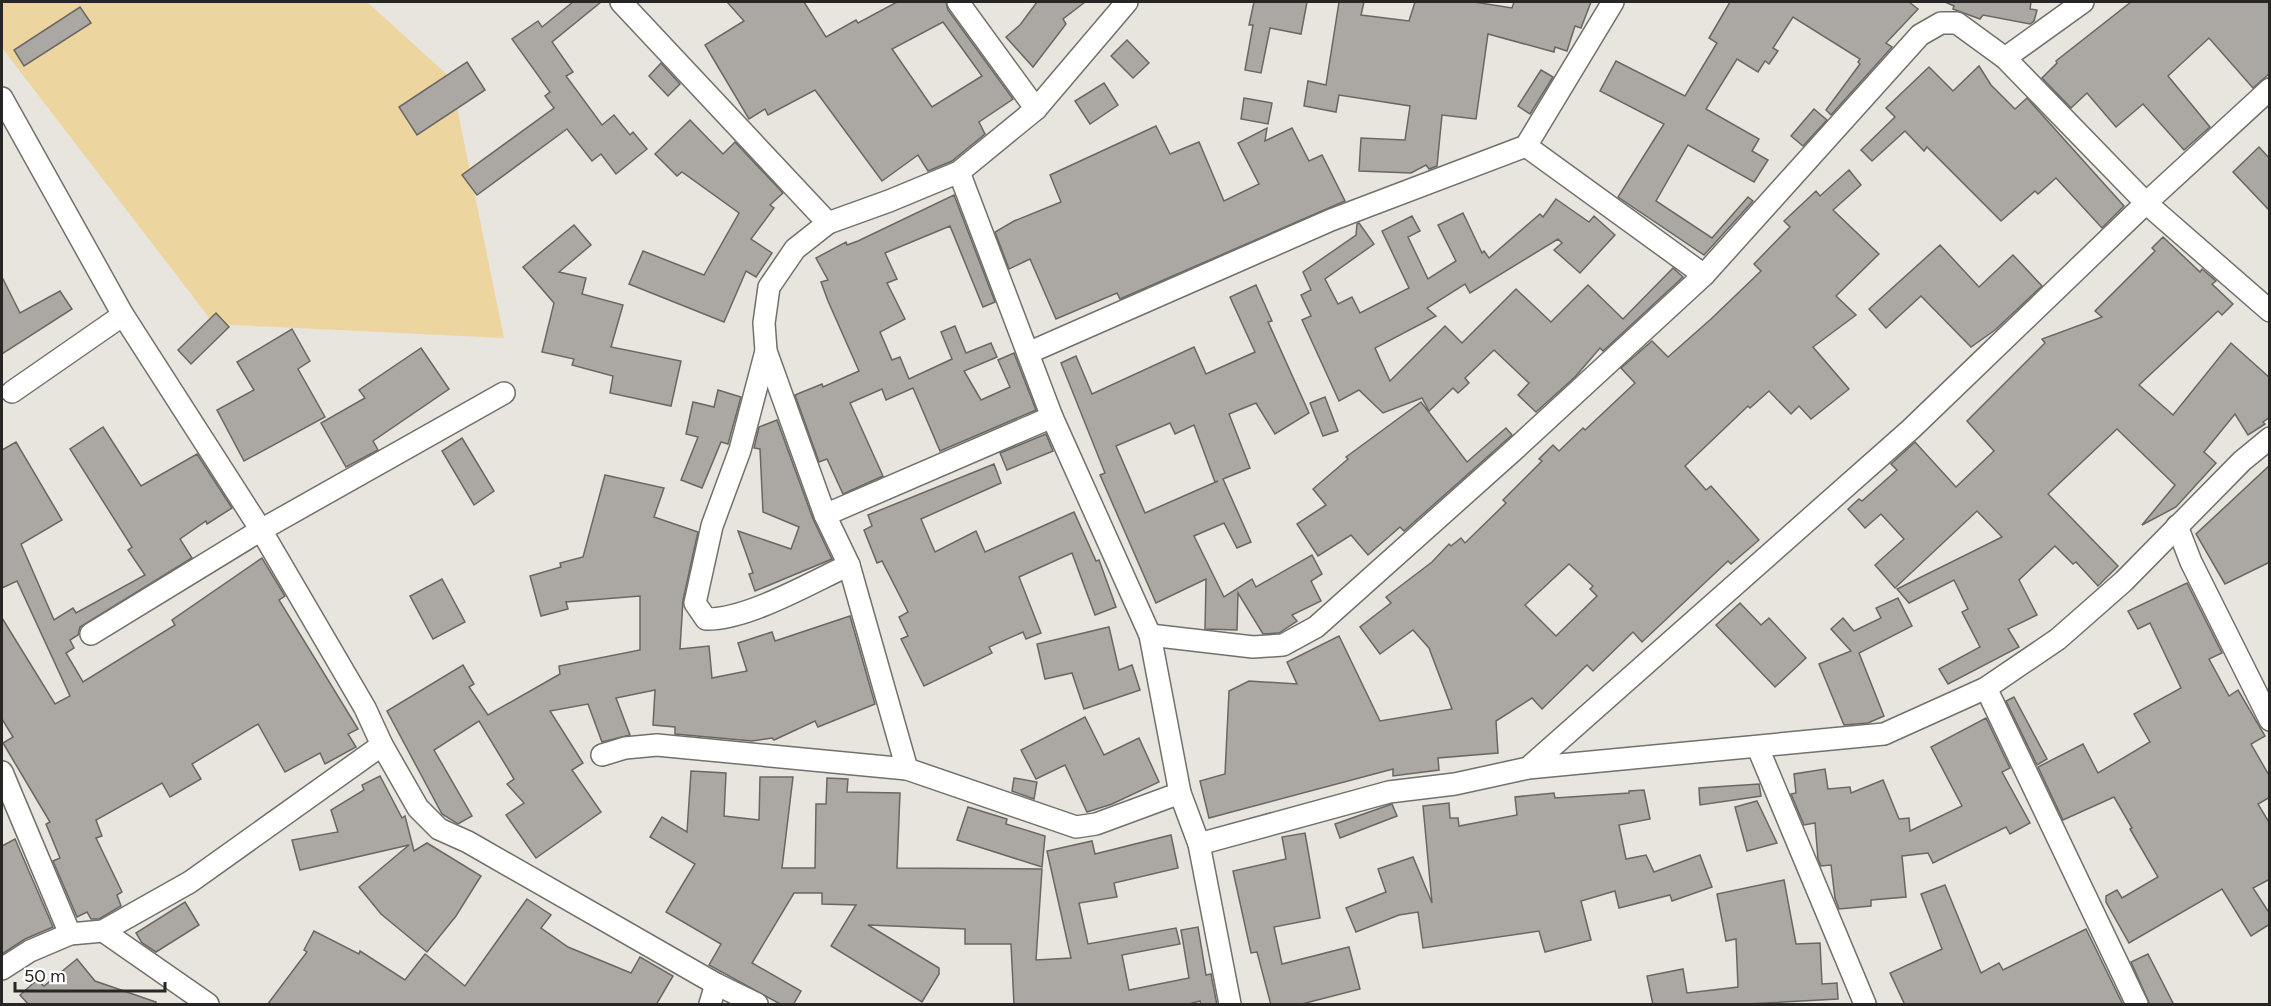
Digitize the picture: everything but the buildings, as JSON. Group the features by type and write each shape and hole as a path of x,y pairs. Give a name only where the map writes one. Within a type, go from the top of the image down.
{"street":[{"path":"621,2 828,223"},
{"path":"958,2 1036,109"},
{"path":"907,768 849,565 825,515 766,351 764,323 769,287 795,249 828,223 959,172 1036,109 1127,2"},
{"path":"1028,353 1331,220 1526,147 1613,2"},
{"path":"2005,58 2083,2"},
{"path":"1150,635 1253,647 1282,645 1316,627 1704,276 1920,35 1941,23 1957,23 2005,58 2146,203 2270,311"},
{"path":"1528,768 1911,429 2146,203 2270,89"},
{"path":"2,98 123,315 261,530 365,708 382,745 418,808 439,829 468,842 716,984 757,1005"},
{"path":"1526,147 1704,276"},
{"path":"959,172 1052,417 1150,635 1180,793 1199,844 1230,1005"},
{"path":"12,392 123,315"},
{"path":"766,351 740,450 712,526 695,603 706,619 721,619 748,610 849,565"},
{"path":"91,634 261,530 504,393"},
{"path":"825,515 1052,417"},
{"path":"1199,844 1389,792 1455,784 1528,768 1758,748 1884,734 1986,687 2058,639 2124,581 2242,461 2270,438"},
{"path":"2177,526 2191,562 2270,720"},
{"path":"1986,687 2138,1005"},
{"path":"2,969 30,951 70,934 104,931 190,882 382,745"},
{"path":"602,755 625,748 657,745 907,768 1076,827 1096,824 1180,793"},
{"path":"1758,748 1865,1005"},
{"path":"2,772 70,934"},
{"path":"104,931 208,1005"},
{"path":"710,1005 716,984"}],"shaded area":[{"path":"2,2 367,2 451,78 504,338 214,324 2,48"}]}
